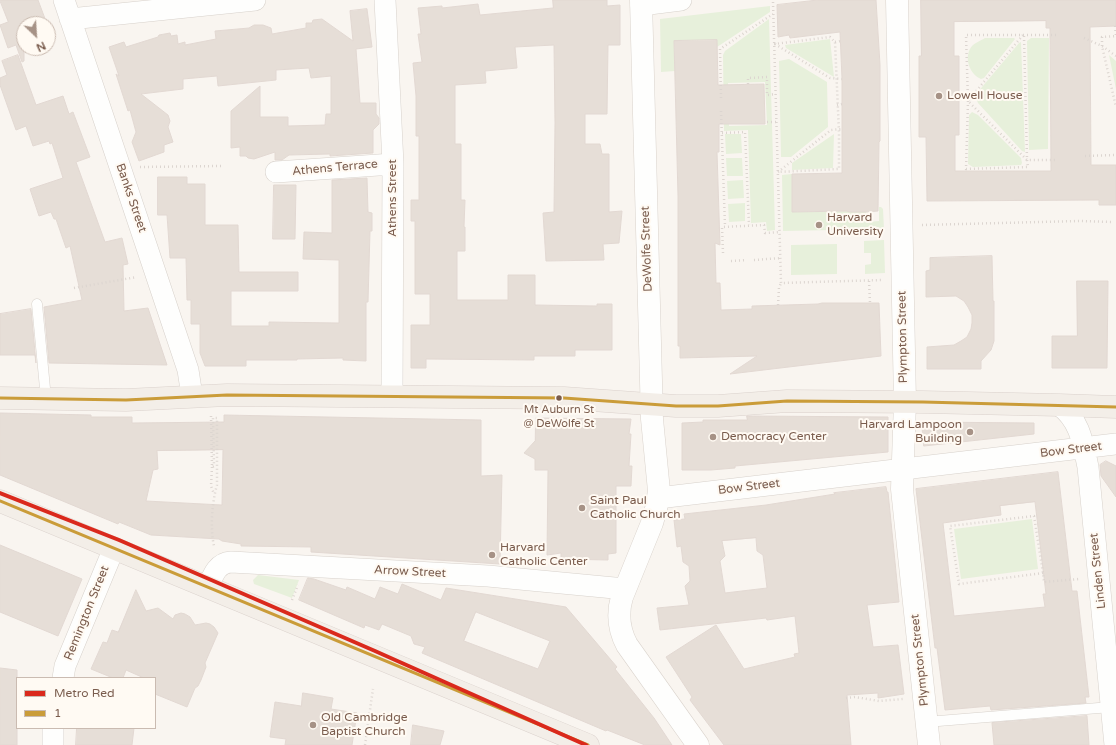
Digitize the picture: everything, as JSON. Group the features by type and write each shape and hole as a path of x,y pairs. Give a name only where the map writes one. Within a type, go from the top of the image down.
{"main road":[{"path":"0,398 126,400 228,395 392,396 564,398 676,406 712,406 787,401 1116,407"},
{"path":"0,502 588,745"}],"street":[{"path":"67,9 255,0"},
{"name":"Athens Street","path":"385,0 393,164 392,396"},
{"path":"641,2 681,0"},
{"name":"Plympton Street","path":"897,0 905,402 902,489 929,745"},
{"name":"DeWolfe Street","path":"641,2 652,404 658,498"},
{"name":"Banks Street","path":"67,9 188,370 192,396"},
{"name":"Athens Terrace","path":"276,172 393,164"},
{"name":"Linden Street","path":"1059,405 1068,412 1075,422 1081,435 1084,448 1116,745"},
{"name":"Bow Street","path":"658,498 1116,444"},
{"path":"658,498 648,536 625,590 619,610 619,622 627,645 698,745"},
{"name":"Remington Street","path":"63,677 65,666 114,548"},
{"name":"Arrow Street","path":"208,587 218,568 224,564 234,562 488,576 625,590"},
{"path":"53,729 53,745"}],"lane":[{"path":"37,304 46,399"},
{"path":"926,722 1111,707"}],"path":[{"path":"773,2 782,284 779,288 778,305"},
{"path":"721,98 720,50 773,14"},
{"path":"1115,26 1116,36 1102,37 1102,46 1116,107"},
{"path":"1024,35 1028,167 966,168 968,101 966,35 1024,35 1056,35"},
{"path":"968,101 1024,35"},
{"path":"774,44 830,36 835,42 840,158 839,170 804,173 778,172"},
{"path":"1084,38 1102,46 1116,56"},
{"path":"835,42 841,41"},
{"path":"774,44 830,78 837,80 842,79"},
{"path":"748,84 748,78 767,76 767,95 776,94"},
{"path":"968,101 1027,160 1057,160"},
{"path":"837,105 842,104"},
{"path":"721,111 725,226 722,227 723,253"},
{"path":"766,122 776,122"},
{"path":"778,172 831,130 842,129"},
{"path":"722,133 745,132 749,225"},
{"path":"1085,156 1116,156"},
{"path":"135,167 222,166"},
{"path":"919,225 1079,221 1114,222"},
{"path":"725,226 764,225 765,233 780,232"},
{"path":"754,260 781,258"},
{"path":"731,261 746,260"},
{"path":"74,288 136,277"},
{"path":"782,284 885,280"},
{"path":"869,281 870,303"},
{"path":"211,409 211,486 214,494"},
{"path":"212,467 214,466 214,418 217,418 217,485 214,494 212,537 215,551"},
{"path":"1043,573 959,584 950,526 1034,516 1043,573 1044,582 1082,578"},
{"path":"292,600 295,592"},
{"path":"365,745 373,689"},
{"path":"846,698 855,697 879,701 908,698"}],"green space":[{"path":"770,6 770,12 717,47 717,40 674,41 675,71 661,72 660,19"},
{"path":"769,19 775,230 767,231 766,222 751,223 748,130 724,131 723,55 725,51","holes":["765,82 767,125 729,126 728,83"]},
{"path":"985,38 1015,39 984,78 981,79 974,74 970,67 968,62 968,53 972,46"},
{"path":"1031,38 1049,38 1048,149 1029,150 1027,41"},
{"path":"830,39 834,77 786,48 785,45"},
{"path":"1021,42 1025,152 1022,151 978,103 976,98 977,93"},
{"path":"1109,55 1116,61 1116,89"},
{"path":"789,59 827,82 828,127 791,157 781,157 779,61"},
{"path":"972,112 978,115 1021,158 1021,165 973,167 968,164 969,115"},
{"path":"725,134 741,134 742,153 726,154"},
{"path":"834,134 833,168 792,170 792,163"},
{"path":"726,158 742,158 743,176 727,176"},
{"path":"792,174 792,212 866,212 867,222 879,221 879,207 881,207 883,209 884,229 783,231 782,175"},
{"path":"743,180 744,198 728,199 727,181"},
{"path":"745,203 745,221 729,222 728,204"},
{"path":"884,240 885,273 865,274 865,265 871,264 871,253 864,253 864,241"},
{"path":"837,244 837,274 791,275 791,245"},
{"path":"1032,519 1038,569 961,579 954,529"},
{"path":"258,575 299,580 292,598 254,584 253,580"}],"building":[{"path":"0,0 38,0 44,16 16,16 16,45 8,48 0,25 8,22"},
{"path":"553,0 607,0 607,6 620,5 620,45 608,45 607,114 585,114 585,144 600,144 602,154 609,154 609,212 622,211 619,243 603,244 604,260 546,261 543,213 554,212 554,45 515,47 517,68 485,71 486,83 455,85 455,144 461,144 461,200 465,200 465,251 457,251 457,300 508,300 508,275 535,275 535,305 597,306 597,304 612,304 612,350 575,350 575,356 534,356 534,360 426,359 426,368 411,368 411,325 430,325 430,294 415,294 415,221 411,221 411,200 419,200 419,136 416,136 416,96 413,63 422,62 418,34 421,34 418,8 442,6 442,8 478,4 480,15 553,8"},
{"path":"818,0 876,0 880,65 878,211 792,212 792,174 842,173 842,79 840,32 790,38 789,35 778,37 777,5"},
{"name":"Lowell House","path":"921,0 1116,0 1116,26 1090,27 1091,165 1116,165 1116,205 1099,205 1099,200 927,201 926,137 919,137 919,56 921,56","holes":["1046,21 1046,28 1050,28 1051,171 955,171 955,135 959,135 959,56 954,56 954,22"]},
{"path":"367,9 372,47 356,49 360,103 376,103 376,114 379,118 379,124 373,130 373,153 330,156 330,154 289,155 282,160 275,160 275,152 254,159 246,156 240,156 240,147 231,148 231,111 260,86 260,117 288,117 288,126 325,125 326,114 331,114 331,76 311,78 309,68 276,70 276,80 218,86 217,76 183,79 183,89 141,94 168,115 170,121 168,127 173,142 164,145 164,152 139,161 132,142 136,132 130,110 128,111 116,74 119,76 109,47 124,42 126,47 158,37 159,35 170,33 171,36 177,35 178,44 185,42 185,45 216,39 215,31 249,28 254,25 263,25 271,28 272,34 306,28 306,23 312,23 313,20 322,19 353,41 350,11"},
{"path":"717,40 718,85 764,84 765,124 719,124 719,152 717,152 720,245 715,243 716,283 720,283 721,310 752,309 752,306 822,303 879,303 881,356 730,374 757,356 680,358 680,346 678,346 678,196 674,41"},
{"path":"18,56 36,105 63,96 69,114 73,112 90,157 76,162 105,242 122,238 128,264 123,265 124,311 148,308 167,365 49,363 44,307 82,300 70,246 66,248 56,219 54,219 51,212 39,216 30,189 63,178 52,143 50,144 49,141 33,146 26,126 16,130 0,85 0,78 7,75 2,61"},
{"path":"20,56 24,56 24,61 22,62"},
{"path":"158,177 187,177 187,184 205,184 205,225 238,225 239,272 298,272 298,291 231,291 231,326 269,326 269,322 339,323 339,260 303,259 304,232 332,233 332,180 367,178 368,212 372,213 372,231 370,231 368,302 366,302 366,361 343,360 343,358 246,360 246,366 205,366 200,353 200,324 191,324 191,300 187,300 186,258 170,258 167,215 158,215"},
{"path":"274,185 296,185 295,239 273,239"},
{"path":"992,256 994,341 991,350 981,361 981,369 927,369 927,347 954,345 967,337 972,323 972,315 968,307 964,301 956,296 926,297 926,271 930,270 930,258"},
{"path":"1077,281 1108,281 1107,368 1052,368 1052,336 1077,336"},
{"path":"31,309 36,363 35,355 0,355 0,314"},
{"path":"0,413 91,415 91,417 132,417 132,423 224,422 224,415 481,420 481,476 502,475 500,564 311,552 311,547 241,546 241,544 222,541 219,539 151,535 119,522 118,524 0,475","holes":["223,450 222,505 146,501 153,470 158,469 157,451"]},
{"path":"747,416 888,417 888,452 735,466 735,468 682,470 682,423 703,422 703,420 747,420"},
{"name":"Saint Paul Catholic Church","path":"536,418 631,419 629,434 631,434 629,466 632,466 631,486 616,486 616,553 608,554 608,560 561,559 561,553 547,555 548,470 535,470 535,459 524,453 535,441"},
{"name":"Harvard Lampoon Building","path":"922,422 1034,423 1034,434 924,446"},
{"path":"1106,461 1116,466 1116,497 1101,476 1100,465"},
{"path":"1058,472 1072,591 1077,591 1089,697 1085,697 1086,703 991,710 990,706 945,710 937,648 935,648 916,489","holes":["1035,502 1046,594 1043,594 1045,607 954,616 943,523 1001,515 1000,506"]},
{"path":"886,487 888,492 899,602 867,605 873,647 898,645 904,694 878,698 878,693 847,695 851,745 724,745 690,700 692,697 666,657 716,625 744,669 795,657 794,654 799,653 795,616 660,630 657,608 689,605 685,586 690,581 689,566 683,562 681,546 677,547 674,520 685,519 684,514 766,505 835,494 834,493","holes":["756,538 757,551 763,555 767,588 725,593 720,561 725,556 722,541"]},
{"path":"0,545 82,579 58,636 0,612"},
{"path":"308,578 346,590 347,587 375,599 380,587 398,594 402,584 441,600 446,588 566,607 617,667 615,669 654,718 672,745 645,745 607,730 606,731 422,653 425,647 414,644 411,636 382,624 379,630 365,625 364,628 299,600","holes":["476,612 550,641 538,669 464,641"]},
{"path":"136,590 146,611 158,608 173,619 175,615 181,613 190,617 195,625 206,623 214,627 218,633 205,663 206,667 201,680 195,688 187,707 156,694 156,677 142,677 126,670 123,677 111,677 91,669 103,642 107,643 112,630 118,632"},
{"path":"0,668 17,670 17,745 0,745"},
{"name":"Old Cambridge Baptist Church","path":"303,693 333,698 331,709 357,713 352,745 285,745 286,739 270,737 275,702 301,706"},
{"path":"1087,716 1089,745 994,745 992,723"},
{"path":"413,725 444,731 440,745 411,745"},
{"path":"77,729 134,729 132,745 76,745"}],"metro line":[{"name":"Red","path":"0,493 119,540 375,651 586,745"}],"transit line":[{"name":"1","path":"0,398 126,400 227,395 564,398 676,406 718,406 787,401 923,402 1116,407"},
{"name":"1","path":"0,501 588,745"}],"place":[{"name":"Lowell House","path":"939,96"},
{"name":"Harvard University","path":"819,225"},
{"name":"Mt Auburn St @ DeWolfe St","path":"559,398"},
{"name":"Harvard Lampoon Building","path":"970,432"},
{"name":"Democracy Center","path":"713,437"},
{"name":"Saint Paul Catholic Church","path":"582,508"},
{"name":"Harvard Catholic Center","path":"492,555"},
{"name":"Old Cambridge Baptist Church","path":"313,725"}]}
